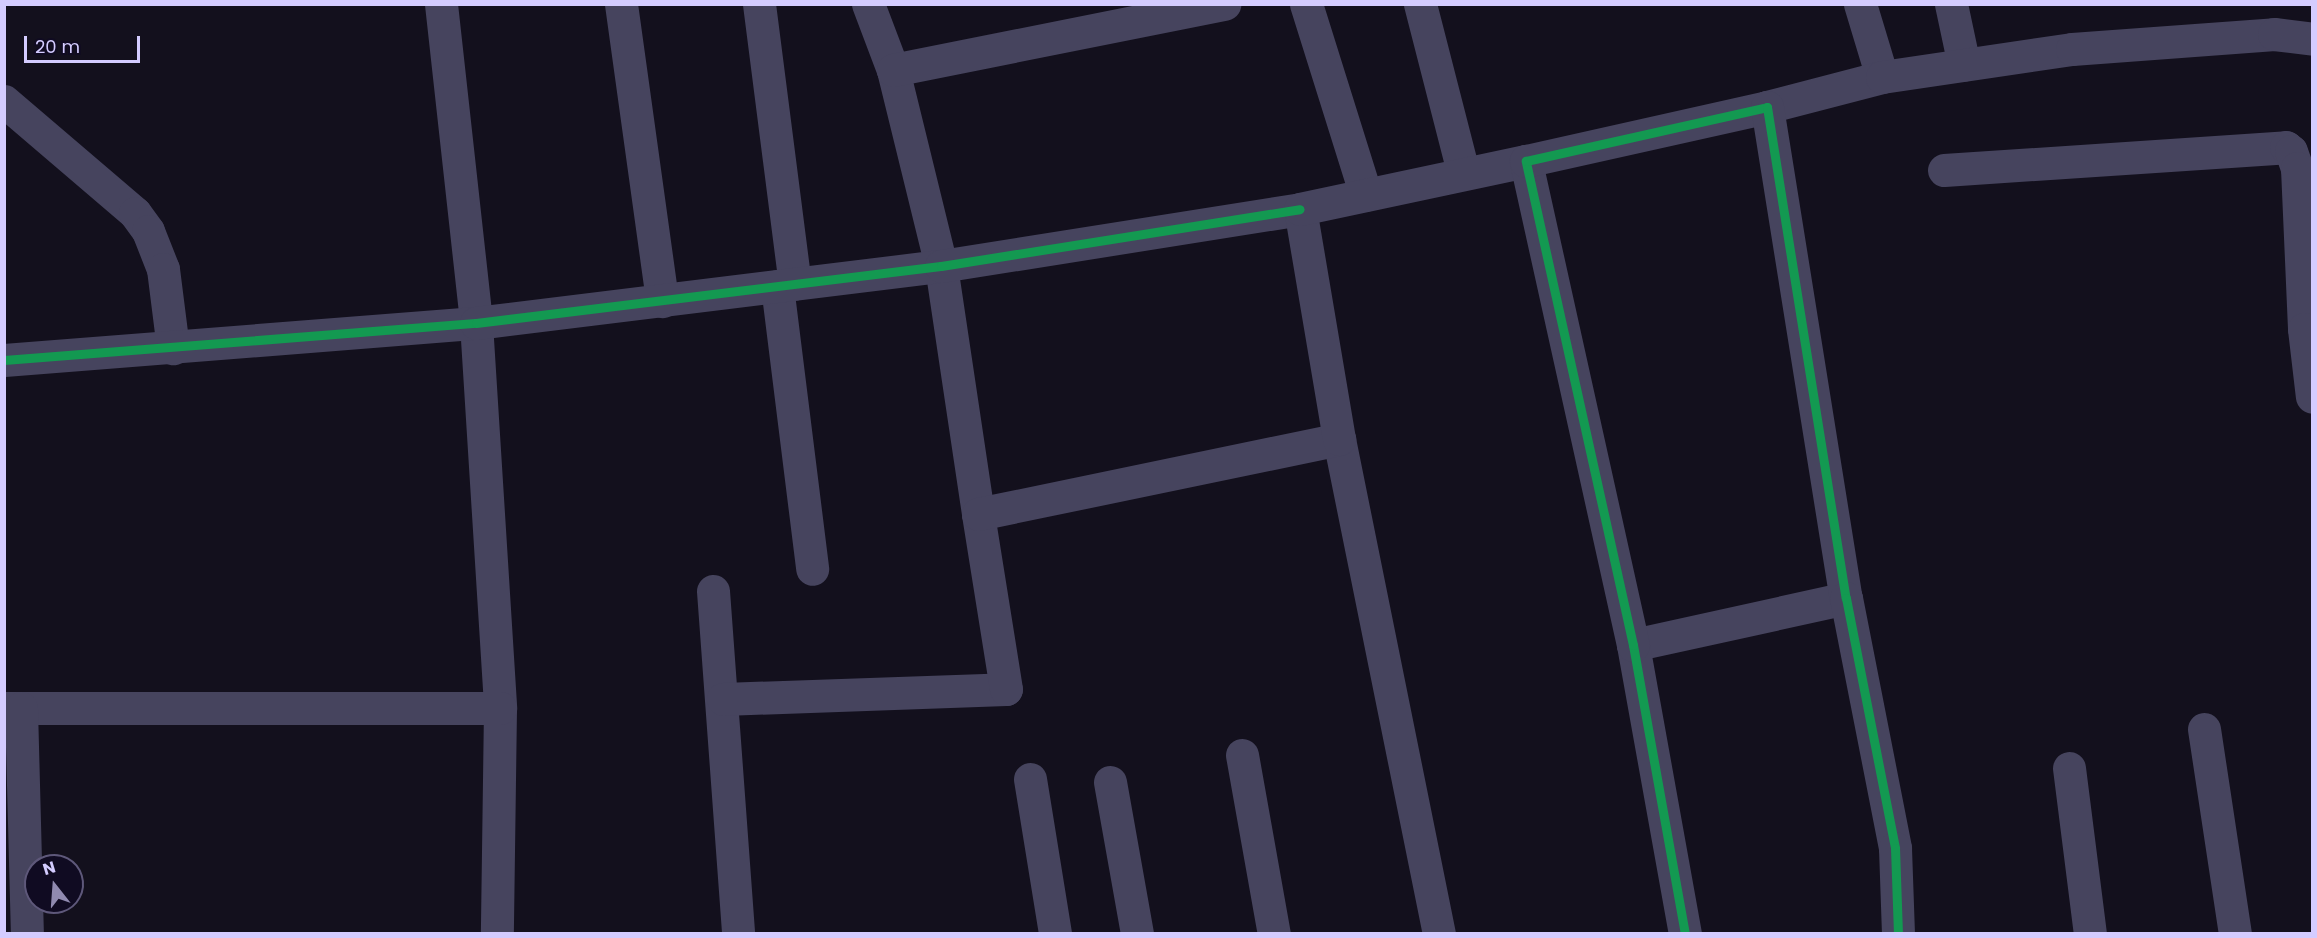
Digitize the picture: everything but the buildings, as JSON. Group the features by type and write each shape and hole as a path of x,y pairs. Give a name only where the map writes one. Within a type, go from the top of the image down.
{"street":[{"path":"441,4 476,323 500,708 497,933"},
{"path":"621,4 662,301"},
{"path":"759,4 812,569"},
{"path":"723,699 1006,689 941,266 893,70 868,4"},
{"path":"893,70 1224,4"},
{"path":"1306,4 1366,195"},
{"path":"1419,4 1463,172"},
{"path":"1860,4 1882,77"},
{"path":"1951,4 1964,65"},
{"path":"4,360 476,323 941,266 1300,209 1767,107 1882,77 2072,49 2274,34 2313,39"},
{"path":"4,101 135,213 148,231 163,269 173,348"},
{"path":"1767,107 1846,598 1895,848 1898,933"},
{"path":"1944,170 2286,147 2291,151 2297,168 2304,329 2313,397"},
{"path":"1526,161 1633,645 1685,933"},
{"path":"1300,209 1339,439 1439,933"},
{"path":"978,514 1339,439"},
{"path":"713,591 723,699 738,933"},
{"path":"1633,645 1846,598"},
{"path":"27,933 13,708 500,708"},
{"path":"2204,729 2235,933"},
{"path":"1242,755 1274,933"},
{"path":"2069,768 2090,933"},
{"path":"1030,780 1055,933"},
{"path":"1110,782 1137,933"}],"cycle path":[{"path":"1685,934 1633,645 1526,161 1767,107 1846,598 1895,848 1898,934"},
{"path":"4,360 476,323 941,266 1300,209"}]}
